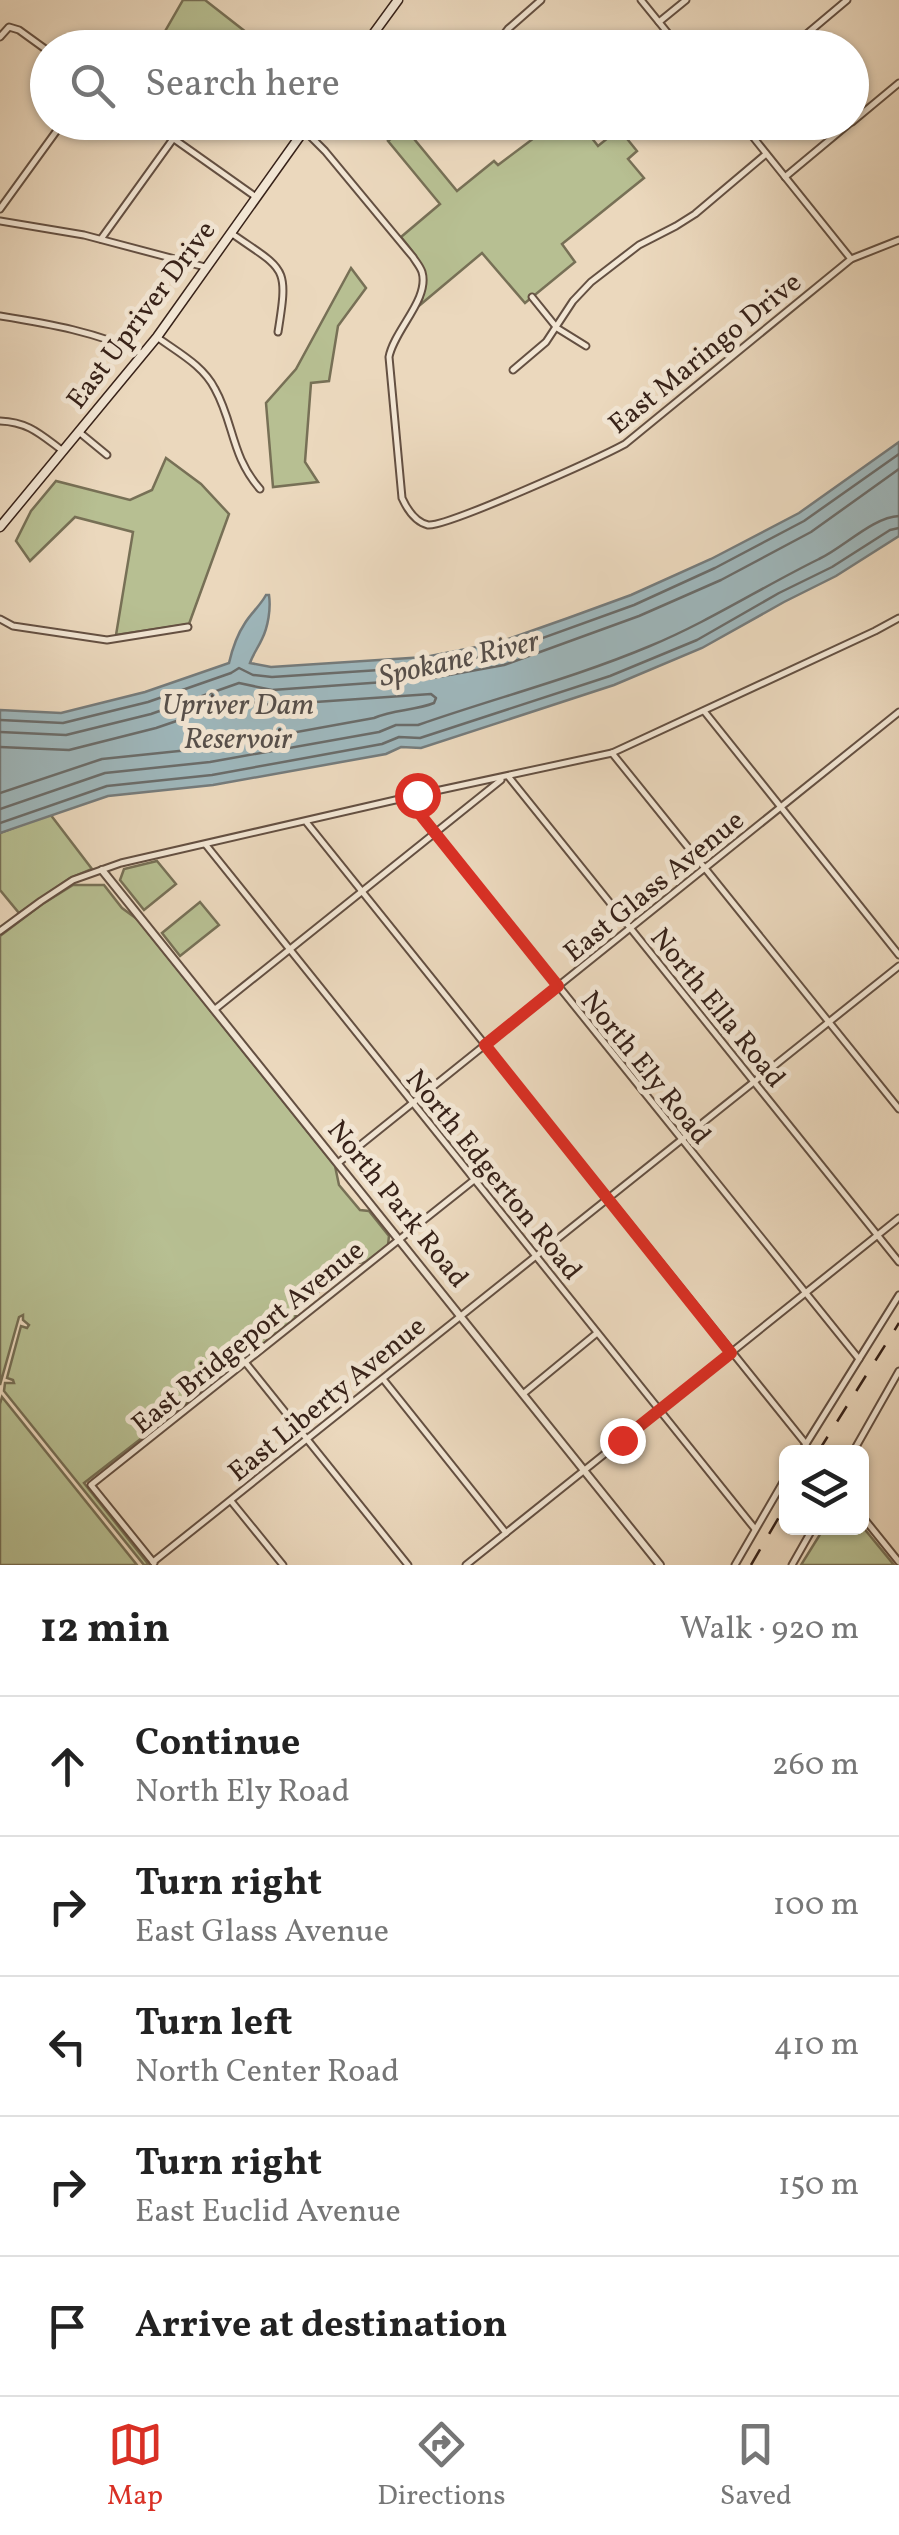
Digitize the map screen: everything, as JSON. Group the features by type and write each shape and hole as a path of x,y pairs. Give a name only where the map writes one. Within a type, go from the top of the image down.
{"main road":[{"path":"376,30 398,0"},
{"name":"East Upriver Drive","path":"2,522 143,354 297,140"}],"street":[{"path":"507,30 541,0"},
{"path":"641,0 665,30"},
{"path":"659,22 686,0"},
{"path":"811,30 847,0"},
{"path":"0,37 9,27 30,38"},
{"path":"869,107 899,83"},
{"path":"890,90 899,100"},
{"path":"0,209 50,140"},
{"path":"101,240 172,140"},
{"path":"174,140 256,197"},
{"name":"East Maringo Drive","path":"318,140 422,272 422,289 396,335 389,357 402,498 407,510 429,525 446,522 625,444 851,259 899,240"},
{"path":"755,140 851,259"},
{"path":"785,177 829,140"},
{"path":"513,370 546,342 591,282 639,246 695,214 766,154"},
{"path":"0,220 101,240 206,268"},
{"path":"231,232 272,262 283,276 278,332"},
{"path":"532,297 557,328 586,346"},
{"path":"0,316 84,331 143,354"},
{"path":"156,336 208,377 248,476 260,489"},
{"path":"0,421 30,427 63,451"},
{"path":"79,432 107,456"},
{"path":"0,931 74,880 121,863 612,753 899,618"},
{"path":"0,619 14,626 106,640 188,627"},
{"path":"704,711 899,955"},
{"name":"East Glass Avenue","path":"338,1163 899,712"},
{"path":"612,753 899,1109"},
{"path":"214,1010 506,777"},
{"name":"North Ella Road","path":"506,777 899,1262"},
{"name":"North Ely Road","path":"407,798 859,1359"},
{"path":"306,822 806,1444 899,1296"},
{"name":"North Edgerton Road","path":"205,844 754,1529"},
{"name":"North Park Road","path":"102,870 660,1565"},
{"name":"East Liberty Avenue","path":"154,1564 899,966"},
{"name":"East Bridgeport Avenue","path":"154,1564 92,1485 474,1180"},
{"path":"466,1565 899,1218"},
{"path":"523,1394 597,1334"},
{"path":"246,1362 408,1565"},
{"path":"857,1445 899,1370"},
{"path":"383,1379 506,1533"},
{"path":"734,1565 779,1488"},
{"path":"231,1500 283,1565"},
{"path":"869,1525 899,1562"},
{"path":"792,1565 809,1535"}],"green space":[{"path":"183,0 205,0 243,30 166,30"},
{"path":"415,140 457,191 494,161 498,165 531,140 593,140 598,146 605,140 628,140 637,151 628,159 644,178 562,244 575,262 525,303 482,253 420,305 425,284 423,268 401,237 440,204 388,141"},
{"path":"351,268 366,288 338,326 329,381 311,383 305,462 318,482 273,487 266,403 296,369"},
{"path":"166,458 201,484 229,514 189,624 116,635 133,532 75,517 30,561 16,541 31,511 56,481 130,500 152,490"},
{"path":"50,814 92,869 70,878 19,913 0,890 0,833"},
{"path":"157,861 176,884 144,910 120,880 124,869"},
{"path":"73,885 104,885 122,908 137,919 335,1166 339,1185 360,1210 369,1211 389,1236 388,1245 366,1262 354,1263 297,1309 295,1319 84,1483 149,1565 144,1565 4,1391 5,1383 14,1383 7,1378 21,1326 29,1325 23,1315 19,1317 0,1385 0,936"},
{"path":"200,902 219,925 180,956 162,933"},
{"path":"2,1397 137,1565 0,1565"},
{"path":"820,1535 869,1535 894,1565 801,1565"}],"water":[{"name":"Upriver Dam Reservoir","path":"899,442 899,536 836,576 702,648 614,685 421,748 401,747 386,754 213,785 108,796 0,833 0,710 61,713 145,692 229,663 242,628 266,595 270,600 267,623 250,663 271,667 425,657 497,643 631,595 711,559 799,513"}],"railway":[{"path":"822,1445 899,1323"},
{"path":"751,1565 779,1517"}],"route":[{"path":"417,795 407,798 558,986 485,1045 731,1353 622,1440"}],"water label":[{"name":"Spokane River","path":"459,658"}]}
